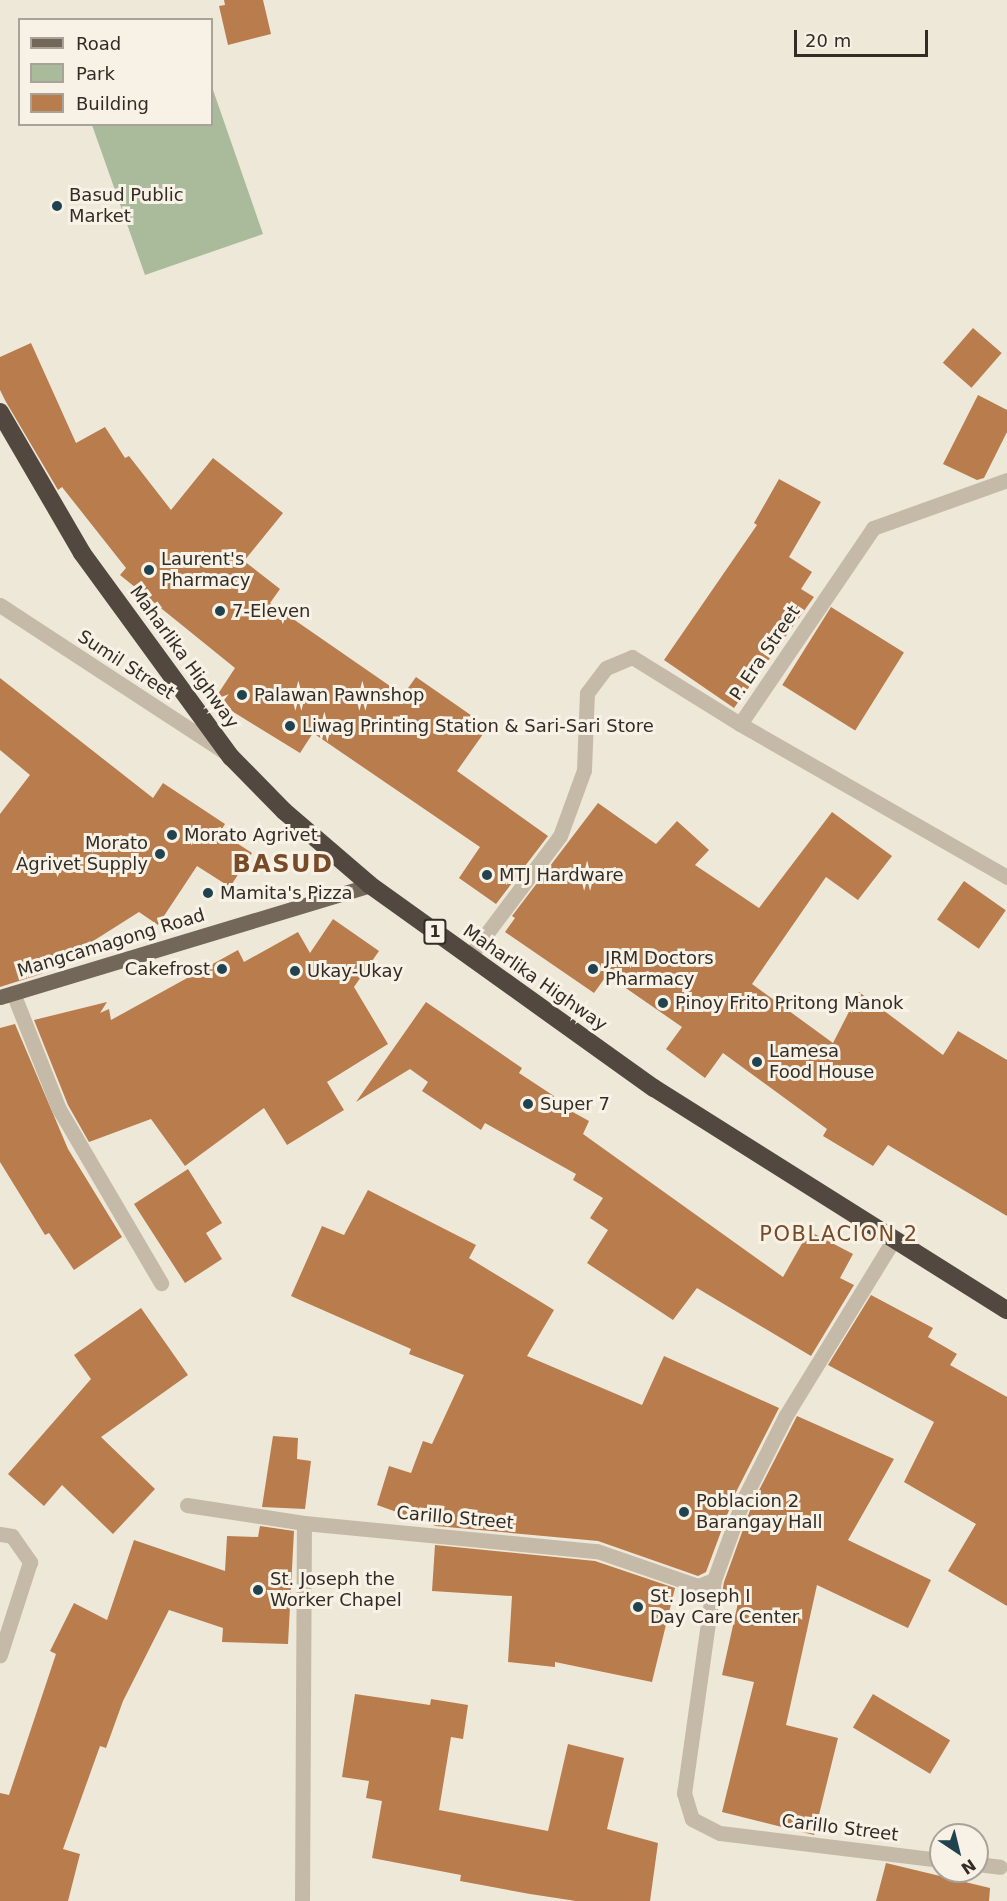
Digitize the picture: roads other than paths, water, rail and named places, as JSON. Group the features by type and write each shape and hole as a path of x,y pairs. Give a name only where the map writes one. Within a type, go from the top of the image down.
{"highway":[{"name":"Maharlika Highway","path":"0,412 82,553 231,757 284,811 370,885 654,1088 1007,1310"}],"main road":[{"name":"Mangcamagong Road","path":"6,995 370,885"}],"street":[{"name":"P. Era Street","path":"469,957 560,836 584,770 587,693 606,668 632,657 740,724 873,528 1007,480"},
{"name":"Sumil Street","path":"0,606 231,757"},
{"path":"740,724 1007,877"},
{"path":"6,995 58,1109 161,1283"},
{"name":"Carillo Street","path":"894,1239 786,1415 744,1498 714,1580 684,1793 692,1819 720,1833 929,1859"},
{"name":"Carillo Street","path":"187,1504 304,1523 597,1551 698,1586 714,1580"},
{"path":"302,1901 304,1523"},
{"path":"0,1534 12,1536 30,1562 0,1655"},
{"path":"989,1866 1000,1867"}],"place":[{"name":"Basud Public Market","path":"57,206"},
{"name":"Laurent's Pharmacy","path":"149,570"},
{"name":"7-Eleven","path":"220,611"},
{"name":"Palawan Pawnshop","path":"242,695"},
{"name":"Liwag Printing Station & Sari-Sari Store","path":"290,726"},
{"name":"Morato Agrivet","path":"172,835"},
{"name":"Morato Agrivet Supply","path":"160,854"},
{"name":"MTJ Hardware","path":"487,875"},
{"name":"Mamita's Pizza","path":"208,893"},
{"name":"Cakefrost","path":"222,969"},
{"name":"JRM Doctors Pharmacy","path":"593,969"},
{"name":"Ukay-Ukay","path":"295,971"},
{"name":"Pinoy Frito Pritong Manok","path":"663,1003"},
{"name":"Lamesa Food House","path":"757,1062"},
{"name":"Super 7","path":"528,1104"},
{"name":"Poblacion 2 Barangay Hall","path":"684,1512"},
{"name":"St. Joseph the Worker Chapel","path":"258,1590"},
{"name":"St. Joseph I Day Care Center","path":"638,1607"}],"district":[{"name":"BASUD","path":"283,865"},
{"name":"POBLACION 2","path":"839,1234"}]}
